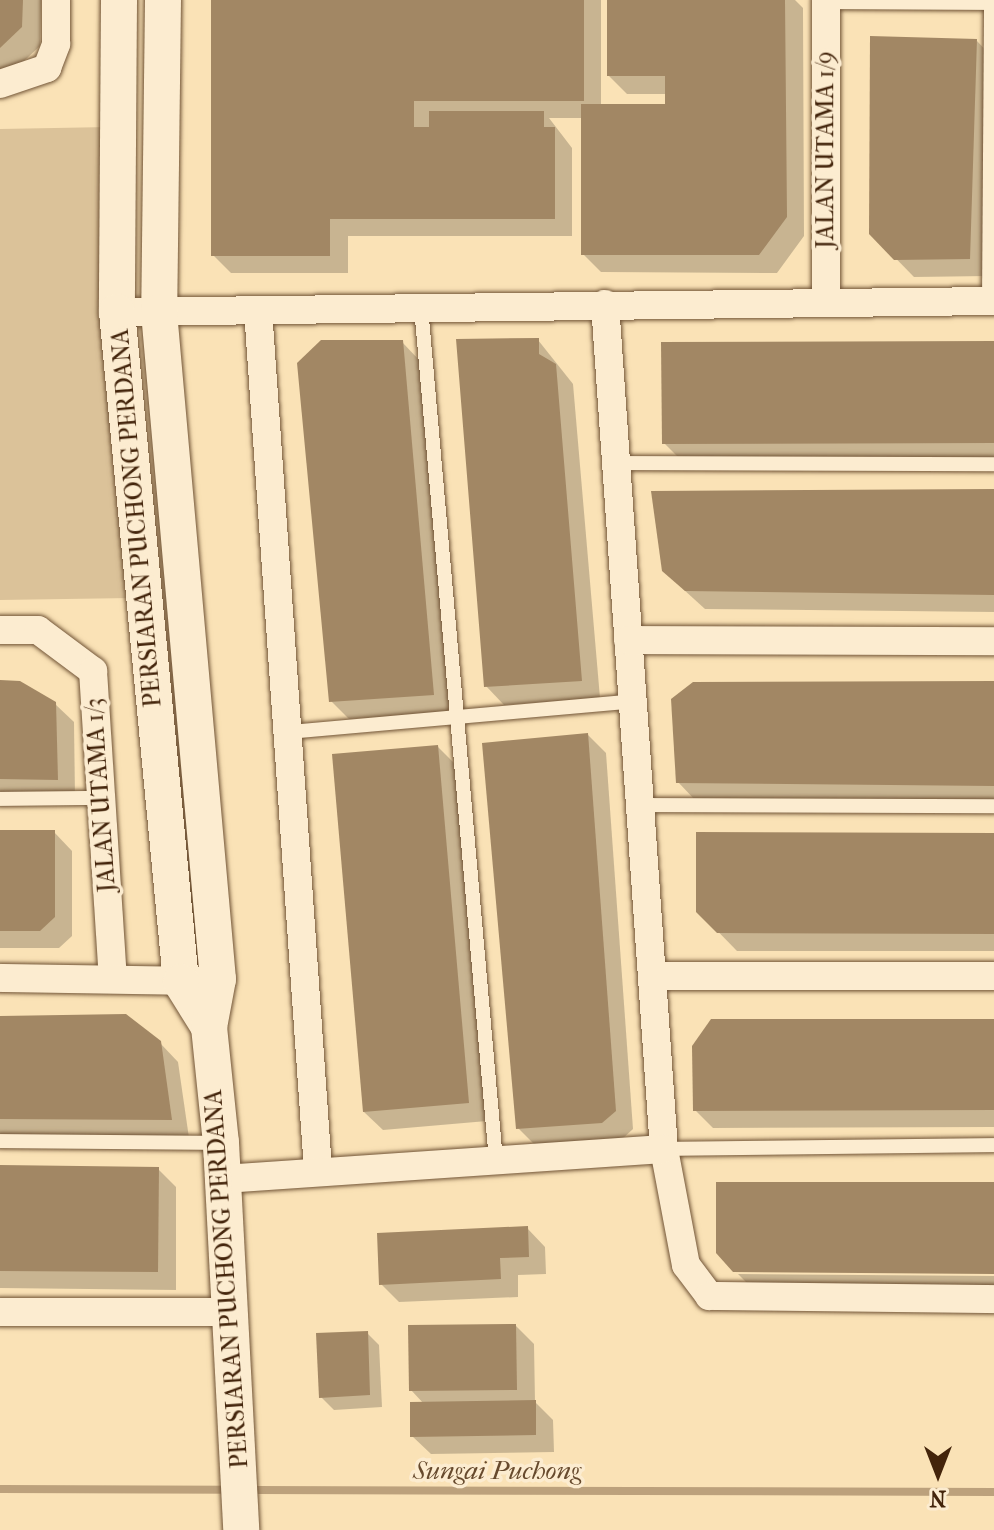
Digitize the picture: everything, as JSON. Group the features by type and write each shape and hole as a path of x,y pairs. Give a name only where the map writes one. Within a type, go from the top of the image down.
{"street":[{"path":"0,84 47,68 56,44 56,0"},
{"name":"PERSIARAN PUCHONG PERDANA","path":"119,0 117,312 181,982 209,1027"},
{"name":"PERSIARAN PUCHONG PERDANA","path":"163,0 159,312 218,979 209,1027 221,1143 240,1453 241,1530"},
{"name":"JALAN UTAMA 1/9","path":"826,1 826,300"},
{"path":"117,312 826,300 991,301"},
{"path":"605,304 664,1149 686,1265 709,1296 994,1299"},
{"path":"258,310 318,1170"},
{"name":"JALAN UTAMA 1/3","path":"0,630 38,630 93,671 113,977"},
{"path":"628,640 994,641"},
{"path":"652,976 994,976"},
{"path":"0,978 113,977 181,982 218,979"},
{"path":"223,1179 318,1170 664,1149"},
{"path":"0,1312 231,1312"}],"lane":[{"path":"826,1 992,2 991,301"},
{"path":"421,307 496,1160"},
{"path":"616,463 994,464"},
{"path":"289,732 633,701"},
{"path":"0,799 101,798"},
{"path":"640,805 994,806"},
{"path":"0,1141 221,1143"},
{"path":"664,1149 994,1145"}],"shaded area":[{"path":"109,127 131,598 0,600 0,129"}],"building":[{"path":"0,0 23,0 22,27 0,48"},
{"path":"211,0 584,0 584,101 414,101 414,127 429,127 429,111 544,111 544,127 555,127 555,219 330,219 330,256 211,256"},
{"path":"607,0 785,0 787,217 759,255 581,255 581,104 665,104 665,76 607,76"},
{"path":"870,36 977,39 970,259 894,260 869,234"},
{"path":"539,338 539,354 556,364 582,681 484,687 456,339"},
{"path":"321,340 403,340 434,695 329,702 297,363"},
{"path":"994,341 994,443 662,444 661,342"},
{"path":"994,489 994,595 685,591 662,571 651,491"},
{"path":"0,680 20,681 56,702 58,780 0,779"},
{"path":"994,681 994,786 676,783 671,699 693,682"},
{"path":"588,733 616,1111 602,1123 516,1129 482,743"},
{"path":"438,745 469,1103 363,1112 332,754"},
{"path":"0,830 55,830 55,917 40,931 0,931"},
{"path":"696,832 994,833 994,934 717,933 696,912"},
{"path":"126,1014 161,1041 172,1120 0,1119 0,1016"},
{"path":"711,1019 994,1019 994,1110 693,1111 692,1046"},
{"path":"0,1165 159,1167 158,1272 0,1271"},
{"path":"716,1182 994,1182 994,1274 733,1272 716,1253"},
{"path":"528,1226 529,1257 500,1258 501,1279 379,1285 377,1233"},
{"path":"516,1324 517,1390 409,1391 408,1325"},
{"path":"368,1331 370,1395 319,1398 316,1333"},
{"path":"536,1400 536,1435 410,1437 410,1402"}],"waterway":[{"name":"Sungai Puchong","path":"0,1489 231,1490"},
{"name":"Sungai Puchong","path":"249,1490 994,1492"}]}
